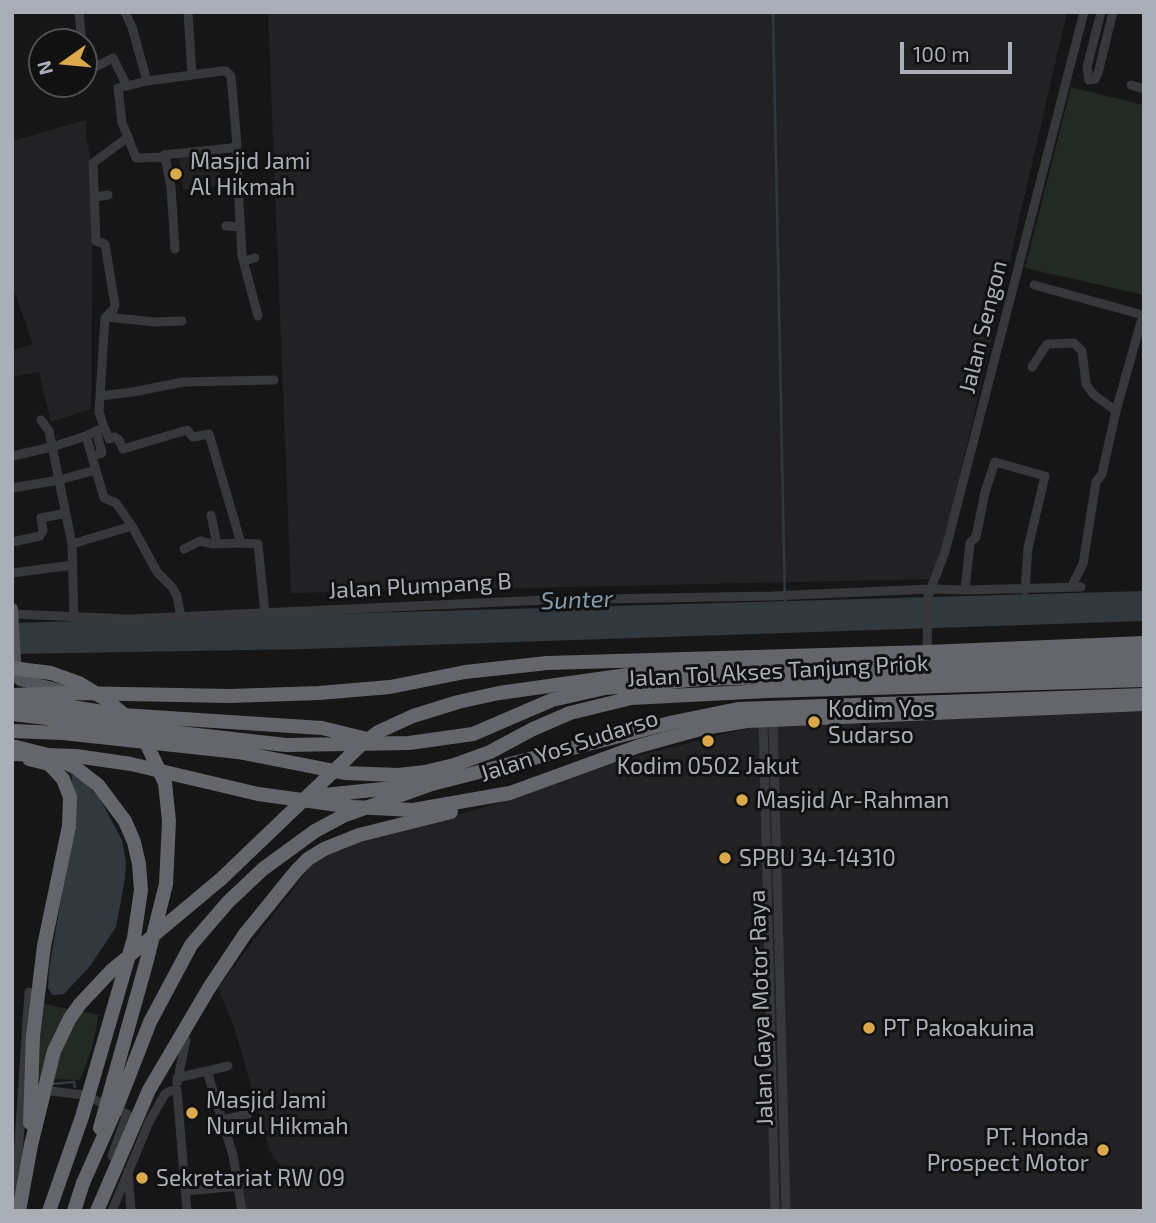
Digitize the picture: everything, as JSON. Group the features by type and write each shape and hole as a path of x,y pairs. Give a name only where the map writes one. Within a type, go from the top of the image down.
{"highway":[{"path":"12,695 73,693 230,696 319,693 390,687 465,672 547,663 1144,643"},
{"path":"19,1211 31,1145 54,1051 69,1018 79,1004 112,970 214,886 348,756 378,732 413,716 458,702 499,693 627,674 705,669 903,665 1144,655"},
{"path":"13,664 79,682 127,717 141,732 151,749 164,783 167,801 169,841 166,884 135,1004 74,1211"},
{"name":"Jalan Tol Akses Tanjung Priok","path":"12,731 62,733 238,752 345,773 408,774 454,765 490,752 570,713 631,698 767,684 1144,667"},
{"name":"Jalan Tol Akses Tanjung Priok","path":"12,714 286,745 429,742 473,734 552,701 605,688 700,679 767,684 1144,680"},
{"path":"83,1183 150,1022 191,945 228,902 262,869 315,831 343,816 432,785 674,722 738,709 1144,695"},
{"name":"Jalan Yos Sudarso","path":"12,756 60,754 131,764 258,794 384,810 445,806 510,793 662,740 708,728 768,720 1144,704"},
{"path":"12,705 65,706 122,715 322,729 386,743"},
{"path":"12,746 52,756 76,768 98,785 125,821 134,842 141,890 134,938 106,1038 49,1211"},
{"path":"12,756 44,761 58,772 70,797 69,826 44,946 34,1025 29,1117 31,1145"},
{"path":"258,794 316,796 383,789 430,778 454,765"},
{"path":"97,1211 149,1090 190,1018 261,913 297,870 324,849 359,835 443,814 510,793"}],"main road":[{"path":"12,612 13,664 20,680 73,693"}],"street":[{"path":"125,12 132,27 143,82"},
{"path":"188,12 192,74"},
{"name":"Jalan Sengon","path":"927,652 929,592 945,552 1084,12"},
{"path":"1101,12 1087,67 1089,80 1095,79 1098,73 1113,12"},
{"path":"1098,23 1110,26"},
{"path":"98,66 113,58 127,86"},
{"path":"236,146 136,158 122,123 118,88 192,74 226,71 231,76 237,143 239,227 254,315"},
{"path":"1131,85 1144,89"},
{"path":"92,456 102,453 99,412 106,317 115,305 105,244 96,241 93,163 128,137"},
{"path":"163,155 171,187 175,249"},
{"path":"96,197 108,195"},
{"path":"226,226 239,227"},
{"path":"243,261 255,258"},
{"path":"1032,367 1047,344 1074,343 1082,351 1086,384 1093,394 1116,411 1143,315 1034,285"},
{"path":"106,317 155,322 182,321"},
{"path":"100,396 183,382 274,380"},
{"name":"Jalan Plumpang B","path":"12,612 74,618 130,619 545,600 1076,587 1083,564 1096,482 1102,474 1116,411"},
{"path":"41,420 49,431 72,544 74,618"},
{"path":"12,456 52,447 100,429"},
{"path":"100,429 109,439 115,437 119,440 123,449 187,430 193,437 209,434 242,543"},
{"path":"86,436 104,498 116,503 157,572 172,587 177,596 181,617"},
{"path":"965,590 970,543 976,537 985,492 995,462 1045,476 1028,548 1025,590"},
{"path":"12,488 96,470"},
{"path":"12,542 40,536 43,531 41,518 66,513"},
{"path":"211,515 217,544"},
{"path":"72,544 132,526"},
{"path":"184,548 200,541 217,544 258,544 265,614"},
{"path":"12,573 73,565"},
{"name":"Jalan Gaya Motor Raya","path":"768,720 775,791 786,1211"},
{"name":"Jalan Gaya Motor Raya","path":"768,720 764,791 775,1211"},
{"path":"764,791 775,791"},
{"path":"12,1196 18,1156 20,1089 29,992"},
{"path":"771,1035 782,1034"},
{"path":"186,1040 177,1078 177,1090 187,1211"},
{"path":"177,1078 228,1066"},
{"path":"207,1071 240,1186 242,1211"},
{"path":"20,1089 54,1090 84,1095 149,1122"},
{"path":"112,1211 127,1168 149,1122 165,1094 177,1090"},
{"path":"127,1114 112,1156 113,1160 127,1168"},
{"path":"223,1120 248,1114"},
{"path":"127,1168 131,1211"},
{"path":"186,1191 240,1186"}],"shaded area":[{"path":"268,12 1067,12 936,579 291,593"},
{"path":"1071,87 1144,105 1144,295 1025,268"},
{"path":"86,120 93,175 91,409 51,422 39,372 12,377 12,351 33,344 12,285 12,141"},
{"path":"215,149 222,185 183,190 179,159"},
{"path":"1144,591 1144,621 306,649 12,654 12,623"},
{"path":"1144,704 1144,1211 243,1211 241,1190 288,1177 270,1151 234,1027 218,988 318,856 378,830 393,834 505,801 578,771 772,722"},
{"path":"71,774 83,780 100,799 122,840 126,862 125,878 116,927 90,966 64,994 52,995 48,988 49,969 76,813"},
{"path":"34,1002 99,1015 91,1051 80,1080 24,1078"}],"waterway":[{"path":"773,12 785,604"},
{"path":"51,1084 74,1082 75,1087"}],"place":[{"name":"Masjid Jami Al Hikmah","path":"176,174"},
{"name":"Kodim Yos Sudarso","path":"814,722"},
{"name":"Kodim 0502 Jakut","path":"708,741"},
{"name":"Masjid Ar-Rahman","path":"742,800"},
{"name":"SPBU 34-14310","path":"725,858"},
{"name":"PT Pakoakuina","path":"869,1028"},
{"name":"Masjid Jami Nurul Hikmah","path":"192,1113"},
{"name":"PT. Honda Prospect Motor","path":"1103,1150"},
{"name":"Sekretariat RW 09","path":"142,1178"}],"water label":[{"name":"Sunter","path":"577,600"}]}
